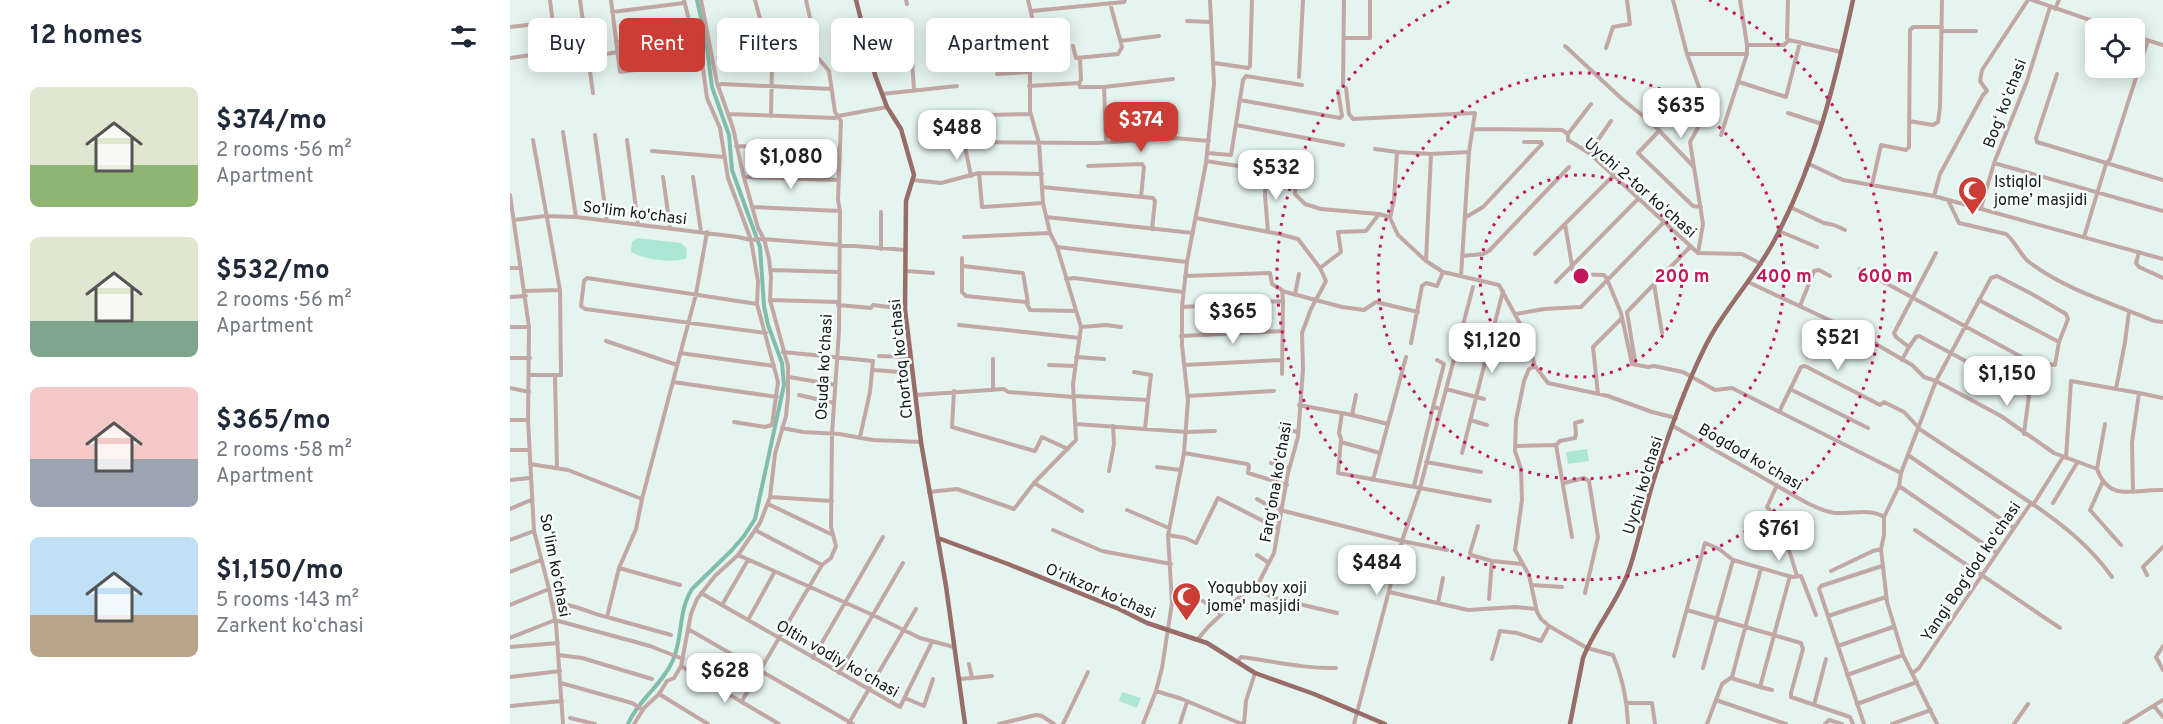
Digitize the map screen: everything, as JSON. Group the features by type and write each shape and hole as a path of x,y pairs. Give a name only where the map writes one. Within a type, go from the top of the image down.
{"main road":[{"name":"Chortoq koʻchasi","path":"856,0 882,94 887,108 901,129 913,170 913,180 906,201 905,309 921,442 938,538 965,724"},
{"name":"Uychi ko'chasi","path":"1570,724 1580,667 1587,648 1612,607 1629,570 1653,483 1691,377 1713,330 1761,264 1779,231 1809,164 1842,52 1853,0"},
{"name":"Oʻrikzor koʻchasi","path":"938,538 1008,564 1169,632 1197,640 1219,650 1255,673 1385,724"}],"street":[{"path":"550,0 552,18"},
{"path":"580,0 583,18"},
{"path":"611,0 619,62"},
{"path":"635,724 640,708 659,694 668,681 674,678 681,666 693,607 701,593 715,576 738,555 755,530 768,504 774,458 788,396 789,377 770,300 771,270 728,114 721,100 701,0"},
{"path":"755,0 760,18"},
{"path":"806,0 810,18"},
{"path":"1028,0 1032,18"},
{"path":"1032,11 1124,2 1125,0"},
{"path":"1143,724 1156,691 1169,632 1172,603 1168,536 1184,453 1188,396 1181,336 1182,307 1187,262 1209,141 1214,63 1210,0"},
{"path":"1214,63 1250,67 1252,0"},
{"path":"1299,77 1303,0"},
{"path":"1344,0 1345,87 1349,114 1353,119 1475,113 1469,152 1461,276"},
{"path":"1606,48 1613,27 1630,24 1627,0"},
{"path":"1673,0 1687,54 1704,101 1700,124 1690,142 1703,224 1698,253"},
{"path":"1721,135 1747,54 1740,0"},
{"path":"1788,0 1787,39 1789,40"},
{"path":"1909,121 1933,125 1938,122 1942,0"},
{"path":"1934,196 1940,174 1987,91 1980,81 1982,70 2030,0 2085,19"},
{"name":"Bogʻ koʻchasi","path":"1981,208 1994,164 2053,8 2059,0"},
{"path":"1344,38 1370,38 1370,1"},
{"path":"612,12 684,2 688,18"},
{"path":"1074,46 1075,58 1118,54 1121,50 1120,41 1110,3"},
{"path":"1187,21 1211,22"},
{"path":"510,27 528,25"},
{"path":"1872,185 1881,145 1906,150 1909,148 1910,30 1913,27 1976,31"},
{"path":"1120,41 1159,36"},
{"path":"2145,39 2163,45"},
{"path":"1747,45 1784,45 1789,40"},
{"path":"1789,40 1842,52"},
{"path":"2084,237 2148,40"},
{"path":"1739,82 1786,97 1800,42"},
{"path":"1565,45 1654,125 1694,166"},
{"path":"607,54 618,52"},
{"path":"1687,54 1747,54"},
{"path":"510,58 528,55"},
{"path":"1079,83 1081,80 1080,58"},
{"name":"Osuda koʻchasi","path":"742,701 822,565 831,558 835,550 831,526 832,434 837,357 841,121 835,112 829,71 819,59"},
{"path":"590,72 593,93"},
{"path":"703,72 707,98 720,128 728,178 753,240 758,281 757,304 778,382 771,426 734,422"},
{"path":"771,116 772,72"},
{"path":"913,72 914,90"},
{"path":"929,492 957,489 1013,509 1034,483 1076,440 1074,366 1082,327 1057,247 1050,233 1043,203 1038,142 1031,114 1029,72 997,74"},
{"path":"2057,74 2036,140 2040,144 2163,180"},
{"path":"1207,153 1231,155 1244,80 1248,75 1302,85"},
{"path":"1079,83 1080,87 1104,87 1173,79"},
{"path":"1029,86 1079,83"},
{"path":"721,84 832,89"},
{"path":"882,94 957,86"},
{"path":"1104,87 1106,142"},
{"path":"1240,100 1340,118 1342,116 1338,91"},
{"path":"1568,134 1591,104"},
{"path":"728,114 835,118 887,108"},
{"path":"1788,113 1822,124"},
{"path":"987,115 1031,114"},
{"path":"1654,125 1702,114"},
{"path":"1589,153 1611,122"},
{"path":"1236,125 1342,145"},
{"name":"Uychi 2-tor koʻchasi","path":"1474,129 1562,130 1568,134 1568,140 1589,153 1698,253 1742,254 1761,264"},
{"path":"1659,131 1638,153 1693,206 1701,207"},
{"path":"563,132 576,217"},
{"path":"595,135 607,221"},
{"path":"942,139 959,138 964,142 1106,142 1174,138 1209,141"},
{"path":"530,375 561,375 560,290 533,140"},
{"path":"627,140 638,224"},
{"path":"964,142 970,176"},
{"path":"1466,217 1483,207 1542,144 1541,142 1524,142"},
{"path":"736,146 840,150"},
{"path":"1375,149 1431,154 1469,152"},
{"path":"652,151 724,157"},
{"path":"1396,152 1394,200 1390,217 1398,236 1426,261 1443,272 1496,283 1503,290 1529,341 1534,366 1551,385 1598,394 1676,418"},
{"path":"1426,261 1431,154"},
{"path":"1206,161 1266,171 1296,173 1295,194 1305,204 1342,212 1379,214 1390,217"},
{"path":"1088,165 1142,164 1144,167 1141,197"},
{"path":"1809,164 1843,180 1934,196 2163,259"},
{"path":"1994,164 2163,211"},
{"path":"1462,256 1490,251 1569,167"},
{"path":"1266,171 1268,232"},
{"path":"913,180 947,182 979,173 1042,174"},
{"path":"979,173 982,207 1043,203"},
{"path":"1535,254 1614,175"},
{"path":"663,177 669,227"},
{"path":"693,177 701,232"},
{"path":"744,177 839,180"},
{"path":"1042,187 1155,200 1152,229"},
{"name":"Soʻlim koʻchasi","path":"510,195 514,220 513,236 526,296 529,327 528,420 534,531 555,620 563,724"},
{"path":"1556,282 1639,198"},
{"path":"1948,200 1962,224 2006,234 2012,238 2026,260 2054,279 2154,321 2163,322"},
{"path":"752,207 840,211"},
{"path":"1790,207 1845,230"},
{"path":"881,212 881,249"},
{"path":"1196,218 1299,240 1320,268 1341,252 1338,232 1368,231 1379,214"},
{"name":"So'lim ko'chasi","path":"514,220 545,216 576,217 669,227 753,240 906,250"},
{"path":"1046,217 1193,233"},
{"path":"1516,314 1544,309 1579,308 1664,222"},
{"path":"1565,224 1571,265 1576,274 1604,275 1607,279 1622,318 1632,364 1672,369 1715,390 1732,388 1901,473"},
{"path":"1779,231 1816,247"},
{"path":"607,617 619,568 636,529 696,294 707,232"},
{"path":"964,237 1050,233"},
{"path":"1057,247 1187,262"},
{"path":"1635,361 1627,312 1690,247"},
{"path":"2139,252 2136,263 2139,267 2163,278"},
{"path":"1909,347 1894,333 1936,253"},
{"path":"962,258 963,295 1028,303"},
{"path":"963,266 1022,272 1030,310 1076,311"},
{"path":"510,268 521,268"},
{"name":"Fargʻona koʻchasi","path":"1197,640 1221,614 1251,588 1257,586 1274,553 1277,528 1298,432 1303,369 1302,337 1315,299 1326,281 1320,268"},
{"path":"1860,269 2038,366"},
{"path":"771,270 839,272"},
{"path":"1800,306 1814,271 1817,270 1830,276"},
{"path":"906,271 933,273"},
{"path":"1185,276 1268,272 1272,275 1272,284 1280,287 1282,291 1282,374"},
{"path":"1411,343 1423,285 1426,283 1437,286 1443,272"},
{"path":"1295,294 1299,274"},
{"path":"1938,724 1903,655 1893,627 1882,566 1884,518 1899,486 1901,473 1936,381 1991,278 1995,276 2032,294 2067,315 2068,319 2059,342 2055,365 2040,363 2038,366 2029,395 2024,434"},
{"path":"757,304 586,278 581,306 582,308 765,333"},
{"path":"1066,279 1074,278 1183,292"},
{"path":"1748,282 1857,333 1912,365 1924,377 1936,381 2001,416 2024,434 2064,458 2097,469"},
{"path":"1654,284 1662,333"},
{"path":"1354,724 1473,287"},
{"path":"525,291 560,290"},
{"path":"1462,453 1503,290"},
{"path":"1282,291 1342,307 1366,309 1376,302 1418,312"},
{"path":"510,297 526,296"},
{"path":"770,300 838,303 871,308 873,305 905,309"},
{"path":"1979,300 2059,342"},
{"path":"1182,307 1282,301"},
{"path":"2116,389 2129,311"},
{"path":"1598,394 1593,348 1622,318"},
{"path":"959,325 1080,338"},
{"path":"1082,327 1106,325 1121,327"},
{"path":"510,327 529,327"},
{"path":"1181,336 1283,331"},
{"path":"1902,360 1916,337 1919,336 2029,395"},
{"path":"606,341 677,365"},
{"path":"783,352 873,361 860,437"},
{"path":"680,353 774,366"},
{"path":"879,356 911,357"},
{"path":"1076,357 1104,358"},
{"path":"1373,480 1406,357"},
{"path":"510,358 530,358"},
{"path":"993,359 993,390"},
{"path":"1184,365 1282,360"},
{"path":"1414,486 1444,364 1437,360"},
{"path":"1048,364 1074,366"},
{"path":"1534,366 1529,369 1524,381 1516,420 1516,458 1521,469 1522,500 1514,548 1532,585 1539,616 1549,626 1587,648 1613,655 1620,671 1627,703 1628,724"},
{"name":"Yangi Bogʻdod koʻchasi","path":"1791,388 1801,367 1805,366 1880,405 1884,402 1904,412 1918,428 2032,504 1919,668 1912,673"},
{"path":"873,370 913,373"},
{"path":"1134,372 1151,375 1145,429"},
{"path":"555,375 557,468"},
{"path":"789,377 835,385"},
{"path":"673,382 777,397"},
{"path":"2112,577 2078,538 2032,504 2064,458 2070,382 2163,398"},
{"path":"510,388 529,392"},
{"path":"1779,412 1791,388 1868,428"},
{"path":"916,395 1005,389 1008,392 1148,400"},
{"path":"1446,389 1484,399"},
{"path":"1188,396 1274,391"},
{"path":"954,392 952,427 1031,450 1035,450 1042,437 1068,449"},
{"path":"2133,492 2132,442 2139,393"},
{"path":"799,395 834,403"},
{"path":"1352,415 1356,395"},
{"path":"1299,405 1388,424"},
{"path":"1433,407 1441,409"},
{"path":"1342,413 1338,473 1490,501"},
{"path":"510,420 528,420"},
{"path":"1470,420 1487,425"},
{"path":"1516,446 1556,445 1560,441 1575,438 1575,423 1582,421"},
{"path":"1076,424 1186,432 1215,431"},
{"path":"2105,424 2097,469 2103,481 2118,493 2163,490"},
{"path":"1109,471 1114,444 1113,426"},
{"name":"Bogdod koʻchasi","path":"1673,426 1807,503 1828,511 1852,514 1875,512 1884,518"},
{"path":"782,428 792,431 921,442"},
{"path":"1280,428 1298,432"},
{"path":"1341,442 1380,453"},
{"path":"1556,445 1572,537"},
{"path":"510,450 529,450"},
{"path":"1184,453 1247,464 1248,473 1287,485"},
{"path":"1908,455 2014,528"},
{"path":"1426,462 1481,472"},
{"path":"1271,463 1289,468"},
{"path":"2053,503 2078,463"},
{"path":"530,464 582,475 642,499"},
{"path":"1157,467 1180,470"},
{"path":"510,480 530,478"},
{"path":"1564,483 1584,478 1589,481 1598,537 1585,592"},
{"path":"2103,481 2090,510 2121,545"},
{"path":"1034,483 1082,511"},
{"path":"1777,485 1767,507 1781,524 1797,576"},
{"path":"1899,486 1997,553"},
{"path":"770,497 832,501"},
{"path":"1168,536 1185,538 1196,543 1218,498 1277,528"},
{"path":"1257,499 1273,508 1402,541 1447,550"},
{"path":"510,509 531,500"},
{"path":"768,504 834,535"},
{"path":"1127,510 1169,528"},
{"path":"1478,526 1470,555 1492,561 1522,564"},
{"path":"755,530 822,565"},
{"path":"1053,530 1112,554 1171,564"},
{"path":"1915,530 2060,628"},
{"path":"510,540 534,531"},
{"path":"813,658 883,537"},
{"path":"1674,656 1705,543 1719,549 1732,560 1790,576 1802,577 1816,615"},
{"path":"2147,575 2143,567 2163,547"},
{"path":"1831,571 1869,552 1881,549"},
{"path":"738,555 774,573 846,602 903,631 932,642 954,647"},
{"path":"1257,555 1269,563"},
{"path":"510,572 541,560"},
{"path":"722,605 748,560"},
{"path":"1703,668 1732,560"},
{"path":"1489,599 1492,561"},
{"path":"839,673 903,563"},
{"path":"1864,724 1819,590 1820,587 1882,566"},
{"path":"619,568 680,585"},
{"path":"1707,724 1722,684 1731,678 1761,568"},
{"path":"748,620 774,573"},
{"path":"1761,687 1790,576"},
{"path":"1437,604 1443,578"},
{"path":"1532,585 1562,587"},
{"path":"1251,588 1278,599 1337,613"},
{"path":"510,605 549,589"},
{"path":"1389,592 1468,610 1515,607 1536,609"},
{"name":"Oltin vodiy koʻchasi","path":"701,593 900,706 932,642"},
{"path":"1828,616 1886,597"},
{"path":"1203,601 1221,614"},
{"path":"552,605 558,603 573,606 592,614 671,635"},
{"path":"688,629 850,723 916,609"},
{"path":"1687,610 1802,645 1790,695 1850,717 1853,724"},
{"path":"510,638 555,620 650,646 682,658"},
{"path":"1492,659 1500,631 1517,633 1541,641 1549,626"},
{"path":"1838,646 1893,627"},
{"path":"510,647 558,643"},
{"path":"2163,646 2156,657 2163,670"},
{"path":"559,655 582,658 652,679"},
{"path":"1847,675 1903,655"},
{"path":"1236,662 1241,657 1307,668 1336,668"},
{"path":"1814,705 1827,659"},
{"path":"969,664 972,678"},
{"path":"681,666 778,724"},
{"path":"510,677 560,671"},
{"path":"1063,724 1088,672"},
{"path":"1156,691 1243,724 1247,699 1255,673"},
{"path":"959,679 992,676"},
{"path":"1731,678 1772,690"},
{"path":"905,698 924,706 933,679"},
{"path":"1857,704 1917,682"},
{"path":"561,683 632,703 640,708"},
{"path":"659,694 708,724"},
{"path":"1716,700 1786,724"},
{"path":"2124,724 2163,700"},
{"path":"510,706 562,701"},
{"path":"1180,724 1187,702"},
{"path":"1627,703 1652,703 1655,724"},
{"path":"2014,724 2028,704"},
{"path":"2154,706 2163,717"},
{"path":"1892,724 1931,710"},
{"path":"999,724 1036,715 1045,717 1054,724"},
{"path":"563,717 595,724"},
{"path":"570,718 570,724"},
{"path":"1825,724 1829,720 1842,724"}],"green space":[{"path":"637,238 681,243 687,249 686,258 667,261 635,254 631,251 632,242"},
{"path":"1587,449 1589,461 1568,464 1566,452"},
{"path":"1122,692 1141,698 1137,708 1119,701"}],"waterway":[{"path":"628,724 632,715 669,669 676,651 682,615 692,589 732,550 755,519 784,385 782,363 768,325 764,306 760,247 732,170 729,135 712,87 706,40 697,0"}],"place":[{"name":"Istiqlol jome’ masjidi","path":"1973,216"},
{"name":"Yoqubboy xoji jome' masjidi","path":"1186,622"}]}
